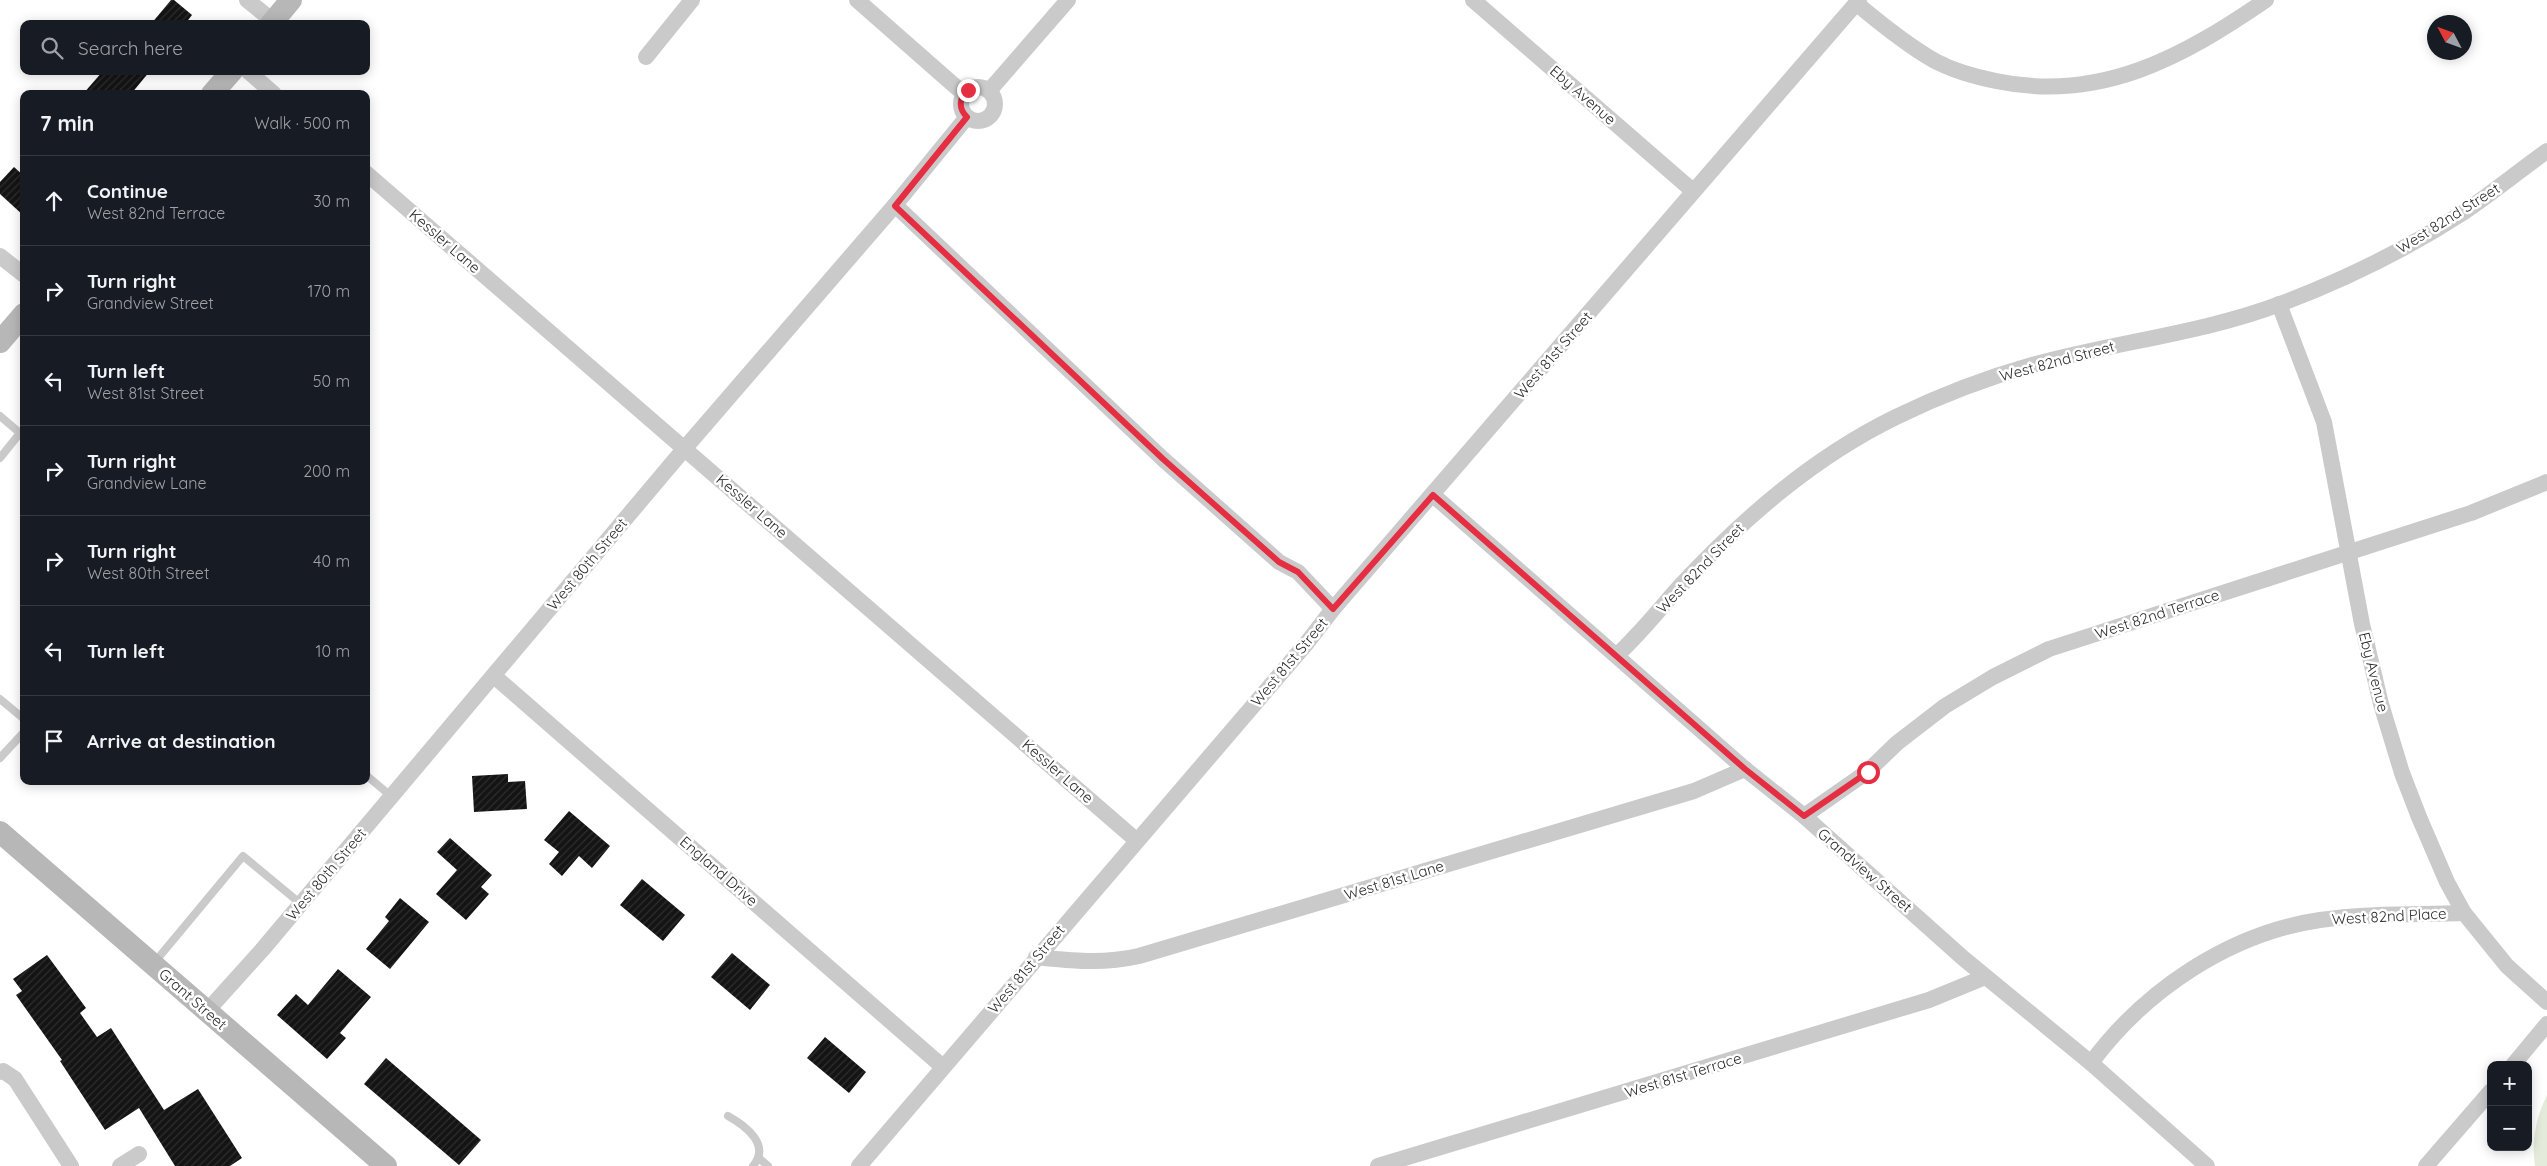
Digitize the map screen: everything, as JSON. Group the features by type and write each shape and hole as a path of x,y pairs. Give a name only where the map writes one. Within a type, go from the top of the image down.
{"street":[{"path":"246,0 270,20"},
{"path":"274,20 291,0"},
{"path":"646,56 692,0"},
{"path":"857,0 964,94"},
{"path":"989,91 1068,0"},
{"name":"Eby Avenue","path":"1473,0 1693,191"},
{"path":"1857,2 1891,32 1936,62 1976,77 2015,85 2051,88 2104,82 2147,68 2231,24 2266,0"},
{"name":"West 81st Street","path":"859,1166 1136,840 1306,644 1333,609 1857,2"},
{"path":"215,90 229,75"},
{"path":"253,75 269,90"},
{"path":"979,87 989,91 996,103 993,113 979,122 967,117 961,105 964,94 973,88 979,87"},
{"name":"West 80th Street","path":"207,1011 392,797 685,448 895,206 967,117"},
{"name":"West 82nd Street","path":"1617,655 1632,641 1681,585 1734,531 1773,496 1831,454 1894,418 1966,387 2032,365 2230,319 2279,304 2358,270 2413,243 2465,211 2547,151"},
{"name":"Kessler Lane","path":"370,176 1136,840"},
{"path":"895,206 1163,459 1279,562 1298,572 1333,609"},
{"path":"0,256 20,273"},
{"name":"Eby Avenue","path":"2279,304 2324,422 2366,642 2381,704 2402,774 2447,882 2464,913 2507,966 2547,1002"},
{"path":"0,342 20,319"},
{"name":"West 82nd Terrace","path":"1804,816 1868,772 1897,743 1945,706 1993,677 2048,649 2471,513 2547,482"},
{"name":"Grandview Street","path":"1433,495 1745,769 1804,816 1985,977 2091,1063 2207,1166"},
{"name":"England Drive","path":"494,676 944,1067"},
{"name":"West 81st Lane","path":"1036,957 1087,963 1121,960 1139,956 1694,791 1745,769"},
{"name":"Grant Street","path":"0,832 386,1166"},
{"name":"West 82nd Place","path":"2091,1063 2119,1030 2161,991 2201,964 2240,943 2272,931 2319,920 2359,915 2464,913"},
{"name":"West 81st Terrace","path":"1378,1166 1930,1000 1985,977"},
{"path":"2516,1061 2547,1024"},
{"path":"0,1072 4,1071 15,1079 71,1166"},
{"path":"2426,1166 2487,1096"},
{"path":"120,1166 139,1154"}],"lane":[{"path":"0,416 20,433 0,458"},
{"path":"0,699 20,716"},
{"path":"0,758 20,736"},
{"path":"370,779 392,797"},
{"path":"152,964 243,856 301,904"},
{"path":"728,1116 744,1125 755,1137 760,1148 760,1159 753,1166"},
{"path":"760,1159 768,1166"}],"green space":[{"path":"2547,1095 2547,1166 2535,1166 2535,1129"}],"building":[{"path":"171,0 174,0 192,15 188,20 154,20"},
{"path":"100,75 147,75 134,90 86,90"},
{"path":"14,167 20,172 20,212 0,194 0,182"},
{"path":"508,774 508,782 525,781 527,809 474,812 472,776"},
{"path":"569,811 610,846 592,868 579,856 562,876 549,864 559,852 544,840"},
{"path":"450,838 492,875 481,887 489,894 466,920 436,894 457,870 437,852"},
{"path":"642,879 685,915 663,941 620,905"},
{"path":"400,898 429,922 390,969 366,949 389,921 385,917"},
{"path":"732,953 770,985 750,1010 711,977"},
{"path":"47,955 86,1008 80,1013 97,1037 111,1028 164,1110 198,1089 242,1158 230,1166 175,1166 139,1108 105,1130 60,1061 62,1060 16,995 22,991 13,979"},
{"path":"338,969 371,997 340,1033 346,1038 327,1059 277,1015 296,994 308,1005"},
{"path":"825,1037 866,1072 849,1093 807,1058"},
{"path":"386,1058 481,1140 459,1165 364,1084"}],"route":[{"path":"968,90 961,102 961,110 967,117 895,206 1163,459 1234,520 1279,562 1298,572 1333,609 1433,495 1745,769 1804,816 1868,772"}]}
